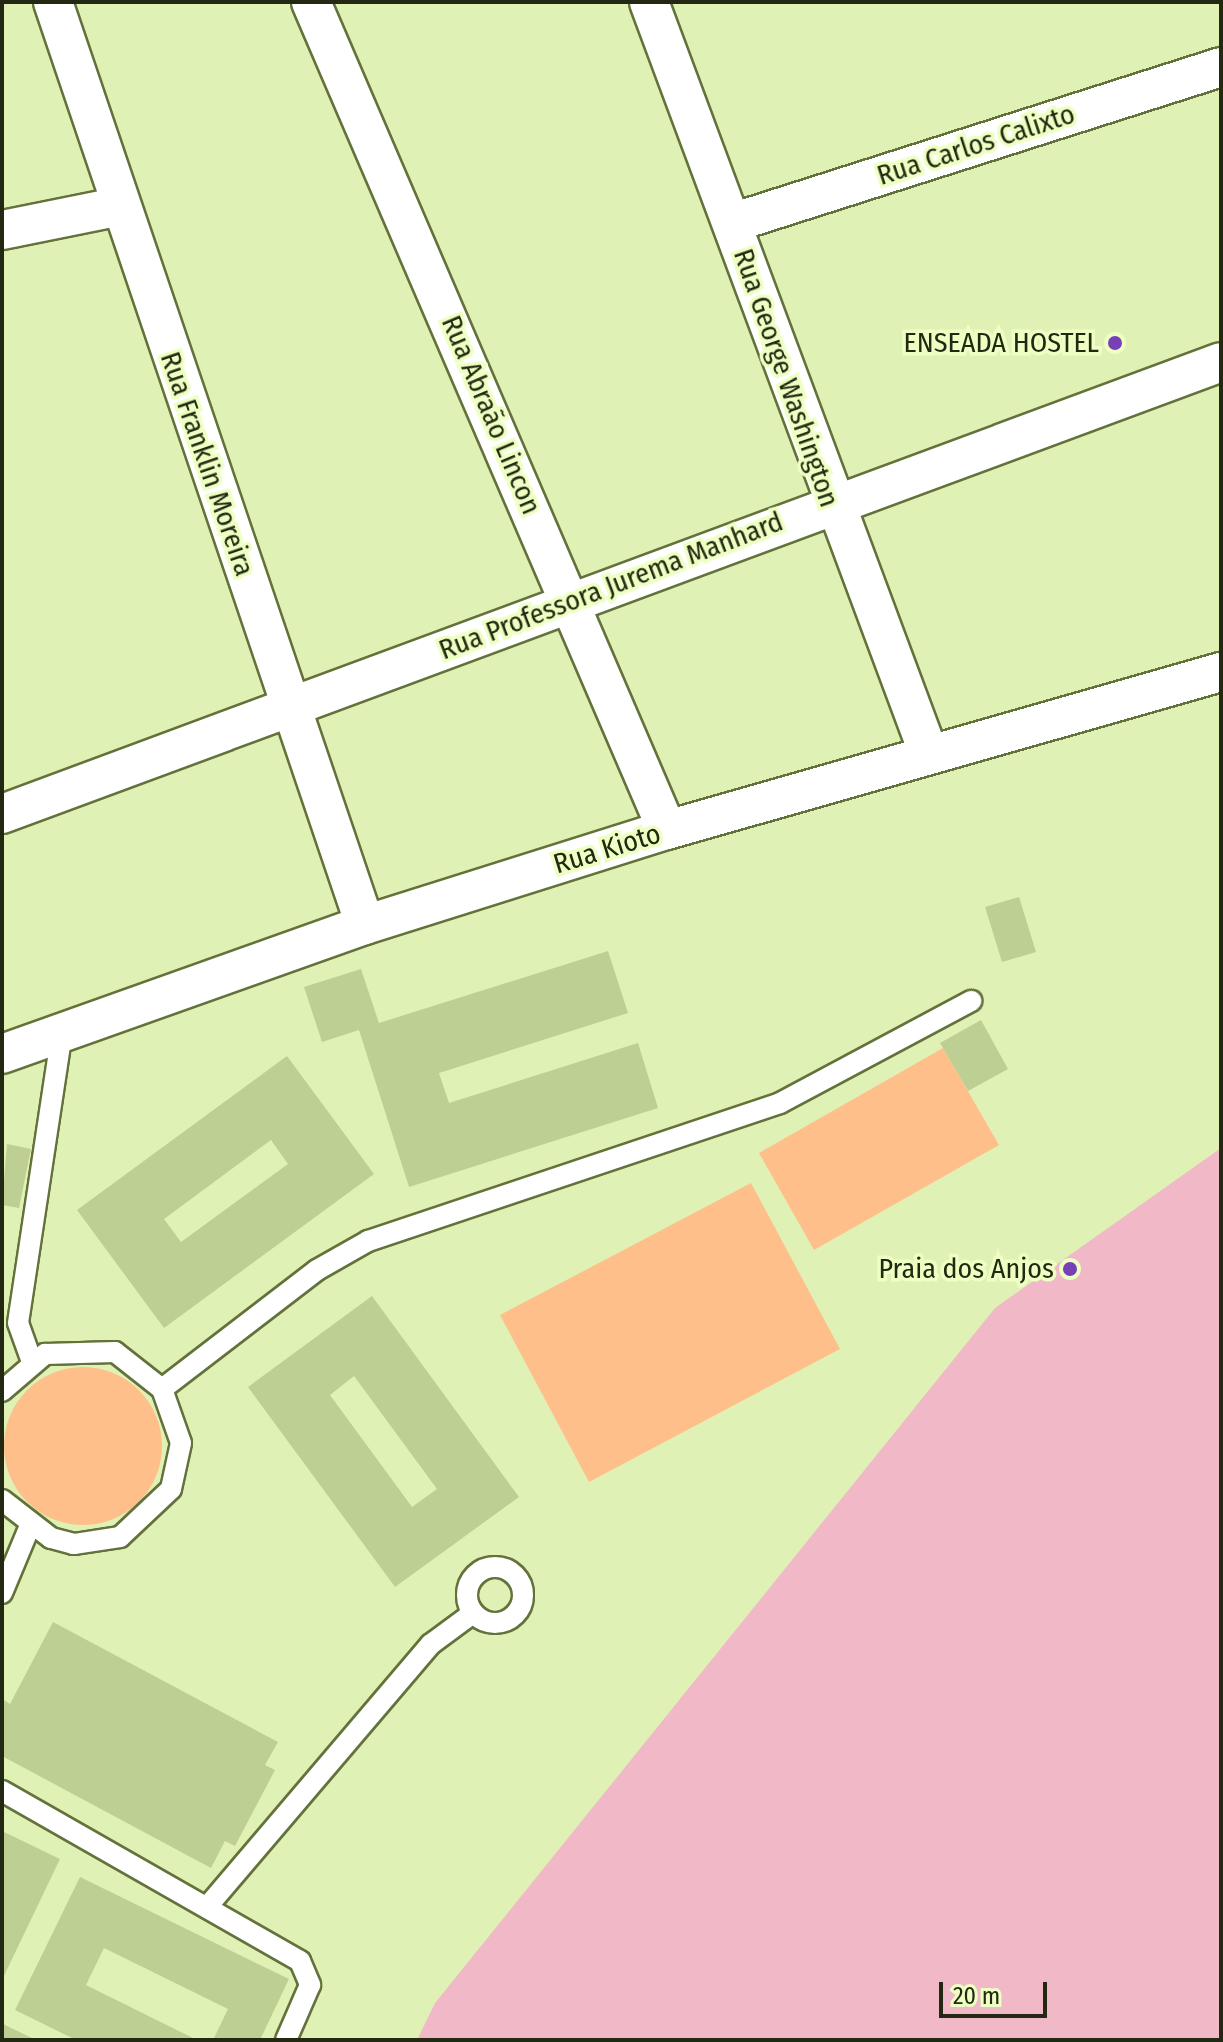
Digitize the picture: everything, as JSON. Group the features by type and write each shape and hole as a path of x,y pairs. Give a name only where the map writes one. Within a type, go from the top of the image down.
{"street":[{"name":"Rua Franklin Moreira","path":"53,2 289,708 365,925"},
{"name":"Rua Abraão Lincon","path":"311,2 571,600 667,830"},
{"name":"Rua George Washington","path":"649,2 732,223 830,503 928,752"},
{"name":"Rua Carlos Calixto","path":"732,223 1221,67"},
{"path":"2,230 121,206"},
{"name":"Rua Professora Jurema Manhard","path":"2,814 830,503 1221,362"},
{"name":"Rua Kioto","path":"3,1059 62,1032 365,925 928,752 1221,672"}],"lane":[{"path":"162,1389 317,1270 368,1241 780,1103 971,1001"},
{"path":"32,1362 18,1323 62,1032"},
{"path":"2,1391 32,1362 68,1349 115,1352 162,1389 181,1443 179,1467 158,1509 120,1537 98,1543 74,1544 29,1528 2,1500"},
{"path":"2,1593 29,1528"},
{"path":"207,1907 431,1644 473,1613"},
{"path":"2,1791 207,1907 305,1967 308,1993 286,2040"}],"shaded area":[{"path":"943,1048 999,1145 814,1250 759,1153"},
{"path":"1221,1148 1221,2040 417,2040 435,2003 995,1308"},
{"path":"751,1183 840,1349 589,1482 500,1315"},
{"path":"83,1367 113,1373 139,1390 156,1416 162,1446 156,1476 139,1502 113,1519 83,1525 53,1519 27,1502 10,1476 4,1446 10,1416 27,1390 53,1373"}],"building":[{"path":"1019,897 1036,952 1002,962 985,907"},
{"path":"608,951 628,1013 439,1073 449,1103 638,1043 658,1108 409,1187 359,1030 322,1042 304,987 361,969 379,1023"},
{"path":"981,1020 1008,1069 968,1091 940,1043"},
{"path":"287,1056 374,1174 164,1328 77,1210","holes":["271,1140 288,1164 181,1242 164,1219"]},
{"path":"7,1144 31,1149 19,1208 2,1205"},
{"path":"372,1296 519,1497 395,1587 248,1387","holes":["354,1376 437,1489 412,1507 330,1395"]},
{"path":"53,1622 278,1742 265,1765 275,1770 235,1846 225,1841 211,1868 2,1756 2,1699 10,1704"},
{"path":"2,1831 60,1859 2,1980"},
{"path":"80,1877 289,1979 260,2040 213,2040 228,2009 104,1948 86,1985 197,2040 76,2040 15,2010"},
{"path":"3,2024 36,2040 2,2040"}],"place":[{"name":"ENSEADA HOSTEL","path":"1115,343"},
{"name":"Praia dos Anjos","path":"1070,1269"}]}
